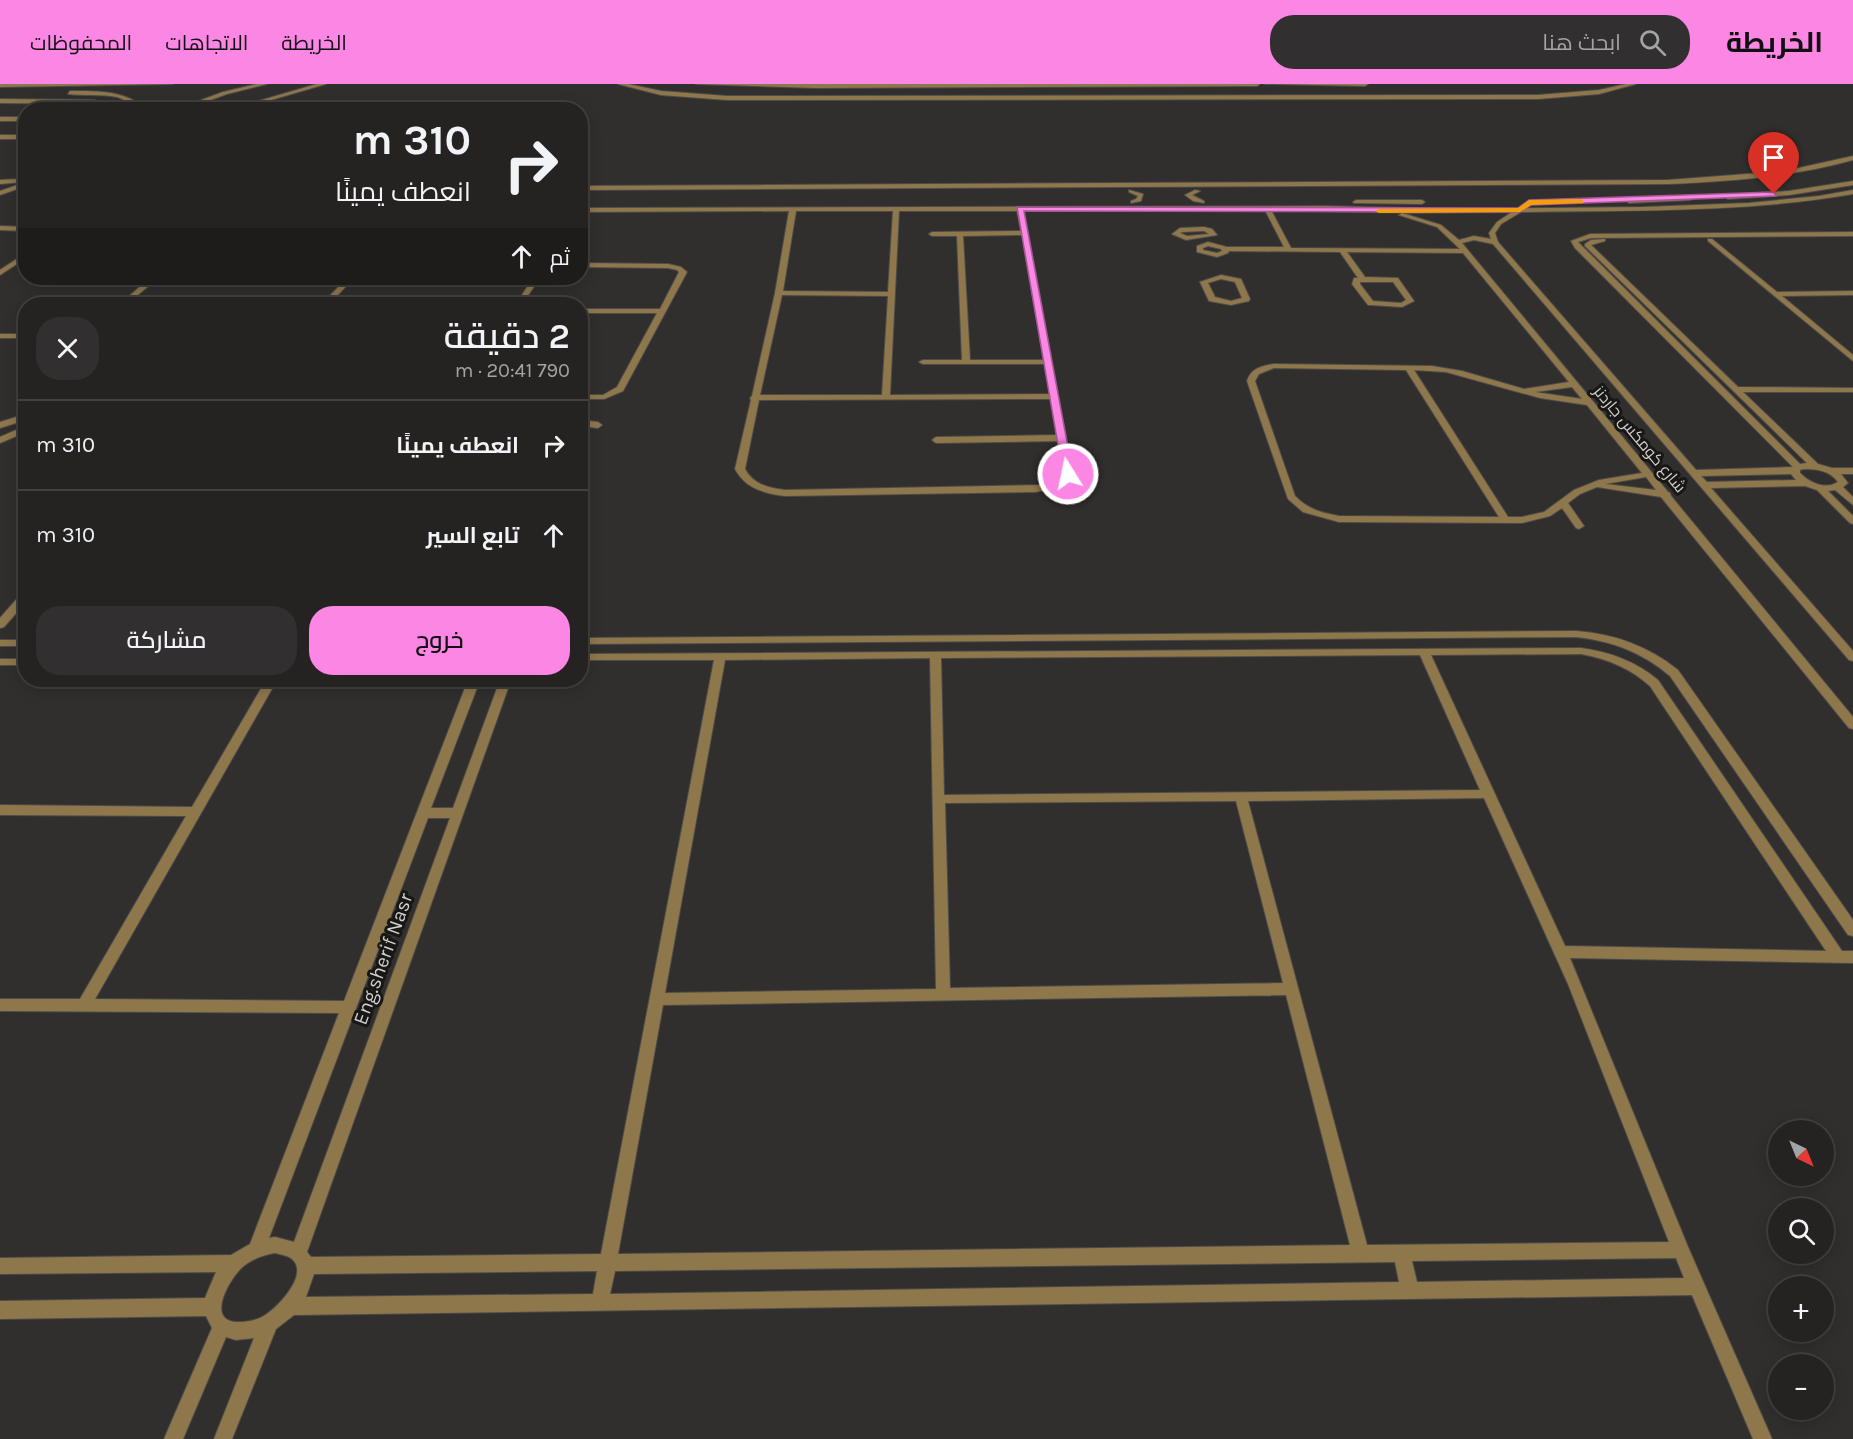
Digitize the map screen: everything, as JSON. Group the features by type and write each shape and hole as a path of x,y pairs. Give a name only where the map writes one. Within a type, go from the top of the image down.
{"street":[{"path":"0,85 170,84"},
{"path":"199,102 264,84"},
{"path":"257,102 323,84"},
{"path":"621,84 646,91 684,96 1531,92 1563,91 1605,84"},
{"path":"643,84 709,93 919,96 1149,92 1240,95 1538,97 1599,92 1633,84"},
{"path":"699,84 1257,84"},
{"path":"1095,84 1102,88 1098,93"},
{"path":"1149,92 1142,88 1150,84"},
{"path":"1267,84 1365,84"},
{"path":"147,92 153,85"},
{"path":"66,93 126,98 136,102"},
{"path":"126,98 138,95"},
{"path":"0,101 94,102"},
{"path":"0,118 18,119"},
{"path":"0,137 18,137"},
{"path":"588,190 1668,182 1791,172 1853,158"},
{"path":"588,190 1197,191 1718,185 1800,176 1853,165"},
{"path":"0,182 18,182"},
{"path":"1504,183 1509,189"},
{"path":"1715,198 1789,193 1853,183"},
{"path":"0,193 18,185"},
{"path":"1131,191 1141,195 1139,200 1133,202"},
{"path":"1197,191 1188,195 1202,202"},
{"path":"588,204 1202,202 1322,205 1377,211 1651,209 1773,203 1853,192"},
{"path":"1461,202 1529,203 1694,199"},
{"path":"1641,200 1651,209"},
{"path":"588,210 1267,208 1427,202"},
{"path":"1495,243 1492,233 1499,223 1529,203"},
{"path":"793,209 779,293 740,469 751,483 776,492 1014,489 1051,487 1062,481 1068,474 1020,208"},
{"path":"1267,208 1289,250"},
{"path":"886,397 896,209"},
{"name":"شارع كومكس جاردنز","path":"1377,211 1439,226 1458,242 1853,725"},
{"path":"1200,219 1204,229"},
{"path":"0,228 18,229"},
{"path":"1227,249 1223,254 1210,255 1199,249 1201,242 1214,236 1210,230 1176,232 1179,237 1201,242 1220,245 1227,249 1466,251"},
{"path":"932,234 1024,233"},
{"path":"960,234 966,362"},
{"path":"1845,485 1819,487 1797,477 1797,469 1577,247 1574,240 1590,236 1853,234"},
{"path":"1458,242 1474,238 1495,243"},
{"path":"1853,239 1602,240 1587,245 1815,466 1831,471 1840,477 1853,502"},
{"path":"1710,240 1853,359"},
{"name":"شارع كومكس جاردنز","path":"1495,243 1853,658"},
{"path":"1342,250 1363,279"},
{"path":"1210,255 1214,264"},
{"path":"0,273 18,261"},
{"path":"588,265 668,266 679,268 682,274 620,389 604,398 588,397"},
{"path":"1220,275 1238,281 1246,298 1231,303 1212,299 1204,282 1220,275"},
{"path":"1363,279 1395,280 1410,299 1409,303 1379,305 1371,303 1356,284 1357,280 1363,279"},
{"path":"131,297 146,285"},
{"path":"332,297 343,285"},
{"path":"779,293 892,294"},
{"path":"1774,294 1853,293"},
{"path":"588,311 662,311"},
{"path":"0,336 18,336"},
{"path":"923,362 1047,363"},
{"path":"1590,403 1541,397 1455,371 1409,368 1274,366 1257,371 1251,381 1291,497 1304,510 1339,519 1506,521 1547,514 1577,492 1606,481 1636,478 1649,474"},
{"path":"1409,368 1506,521"},
{"path":"1525,391 1575,384"},
{"path":"1735,389 1853,390"},
{"path":"754,398 1053,396"},
{"path":"0,425 18,419"},
{"path":"588,424 598,425"},
{"path":"0,440 18,432"},
{"path":"936,440 1061,438"},
{"path":"1693,473 1797,469 1815,466"},
{"path":"1831,471 1853,471"},
{"path":"1704,485 1807,483"},
{"path":"1598,485 1667,495"},
{"path":"1819,487 1853,521"},
{"path":"1563,503 1579,526"},
{"path":"0,625 18,604"},
{"path":"588,641 1576,634 1602,637 1643,651 1674,674 1853,931"},
{"path":"0,643 18,643"},
{"path":"588,657 1581,651 1614,658 1643,673 1654,683 1846,957"},
{"path":"1424,652 1560,952 1696,1286 1763,1439"},
{"path":"600,1303 720,656"},
{"path":"935,656 943,994"},
{"path":"0,662 18,662"},
{"path":"84,1006 267,687"},
{"path":"256,1249 471,687"},
{"name":"Eng.sherif Nasr","path":"302,1259 457,813 503,687"},
{"path":"938,800 1488,794"},
{"path":"1241,796 1360,1252"},
{"path":"0,810 195,813"},
{"path":"423,813 457,813"},
{"path":"1560,952 1846,957"},
{"path":"657,999 1291,989"},
{"path":"0,1005 349,1007"},
{"path":"302,1259 305,1281 292,1306 269,1324 256,1330 243,1332 231,1330 215,1317 213,1307 215,1289 234,1263 256,1249 284,1245 302,1259 607,1264 1360,1252 1681,1250"},
{"path":"1401,1252 1410,1290"},
{"path":"0,1266 234,1263"},
{"path":"292,1306 1696,1286"},
{"path":"0,1310 213,1307"},
{"path":"223,1439 269,1324"},
{"path":"173,1439 222,1325"}],"slow traffic":[{"path":"1379,211 1520,210 1529,203 1582,201"}],"route":[{"path":"1068,474 1020,208 1520,210 1529,203 1726,198 1774,194"}]}
